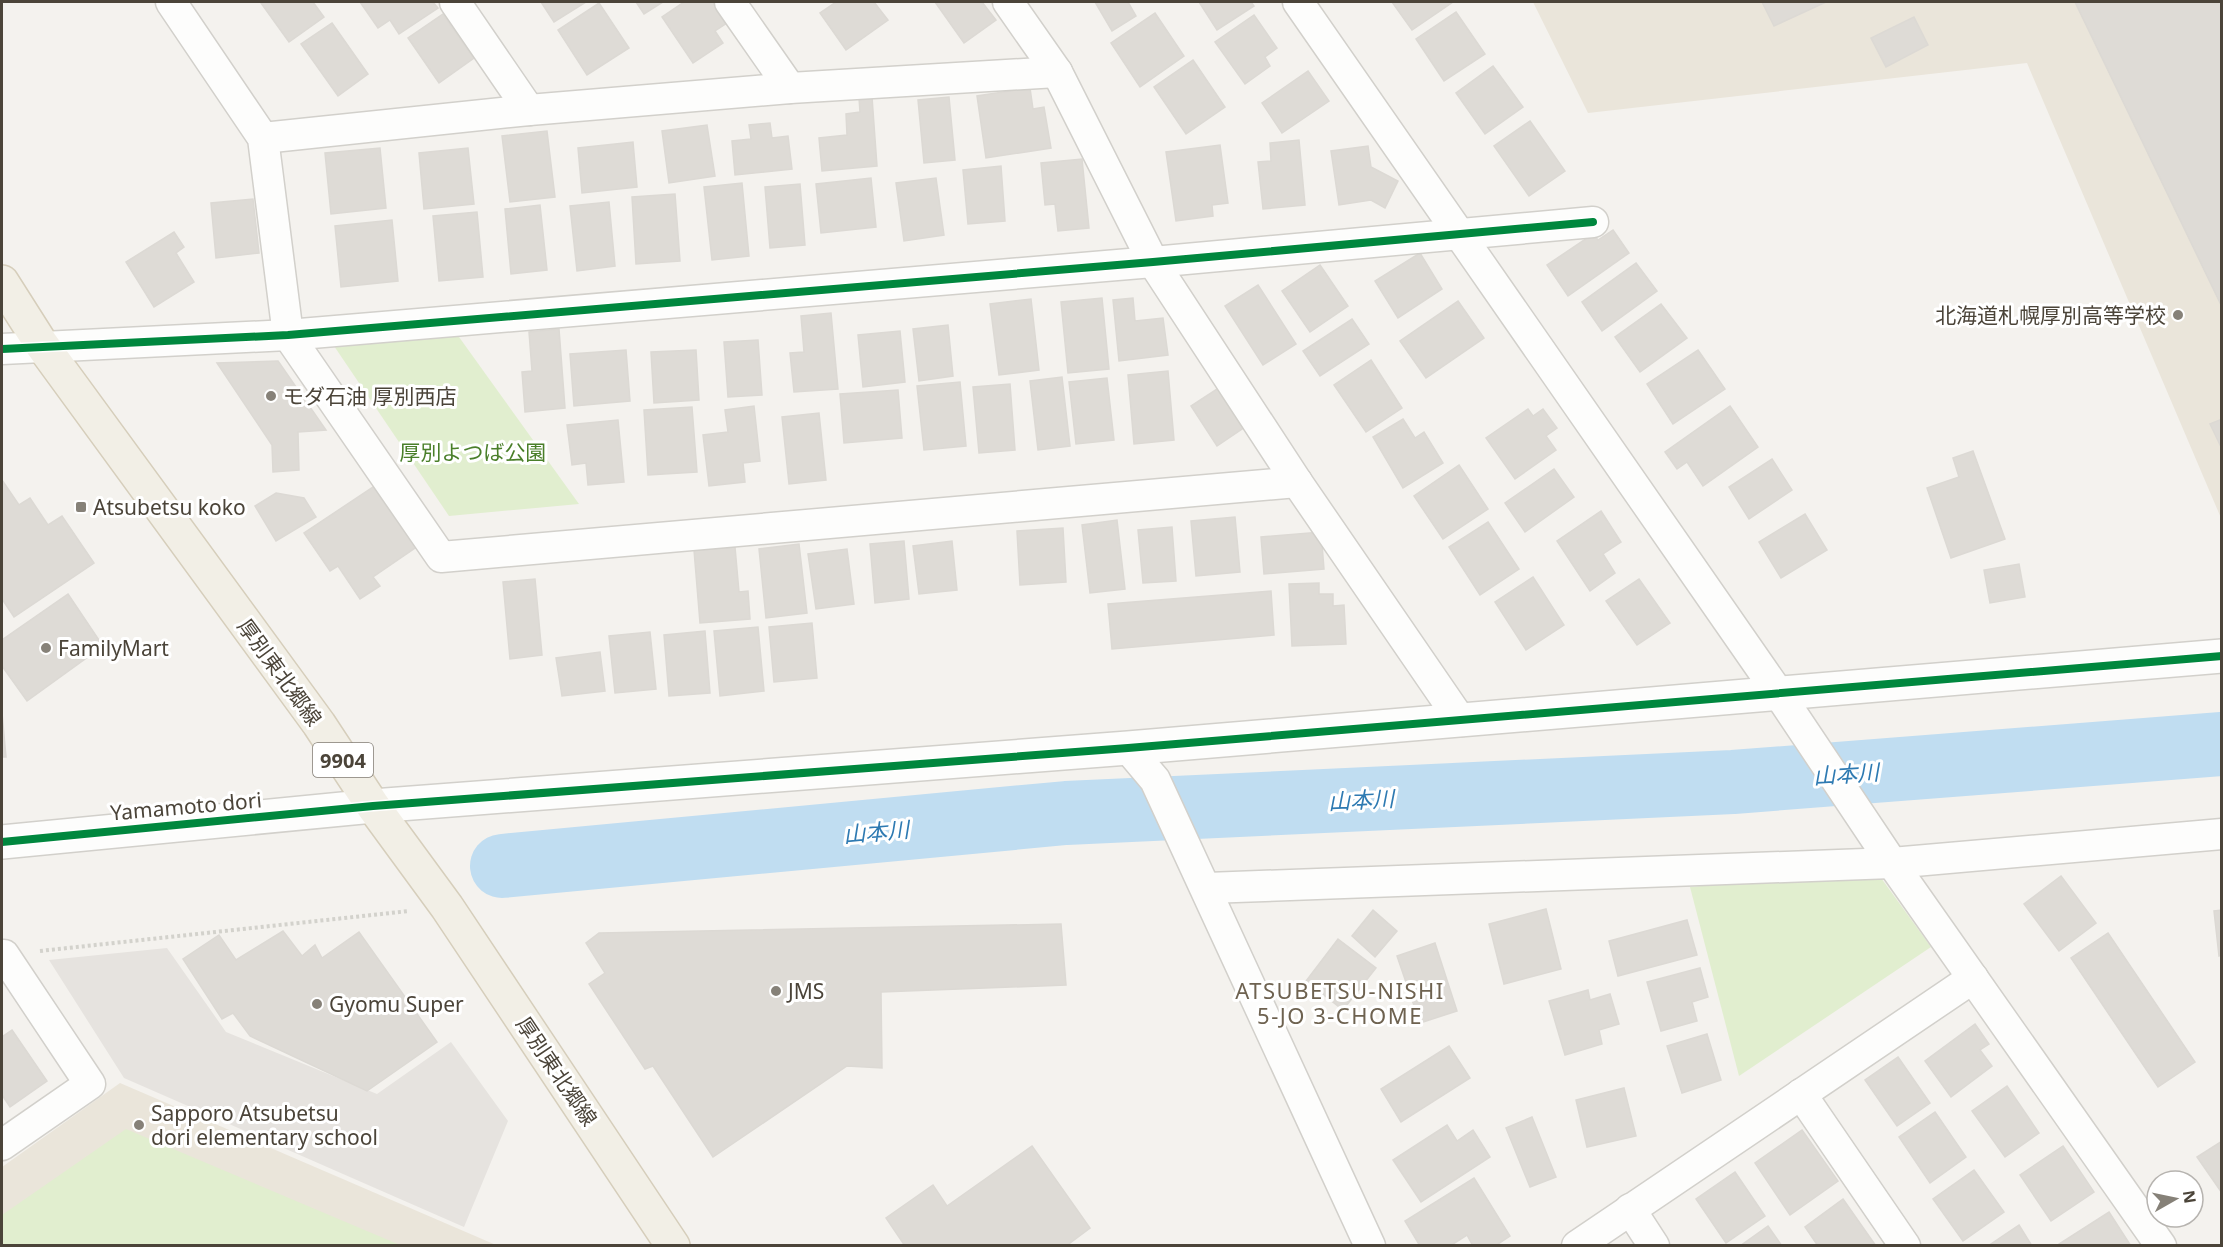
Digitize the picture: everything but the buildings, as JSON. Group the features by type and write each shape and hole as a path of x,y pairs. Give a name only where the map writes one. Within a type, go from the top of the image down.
{"main road":[{"name":"厚別東北郷線","path":"2,282 42,345 319,724 373,806 447,907 673,1245"}],"street":[{"path":"171,2 263,138 288,335 441,557 1297,482"},
{"path":"455,2 529,110"},
{"path":"730,2 790,88"},
{"path":"1008,2 1057,72 1153,262 1297,482 1461,721"},
{"path":"1298,2 1779,694 1885,852 2161,1245"},
{"path":"263,138 529,110 790,88 1057,72"},
{"path":"2,349 42,345 288,335 1153,262 1593,222"},
{"name":"Yamamoto dori","path":"2,842 373,806 1461,721 2222,656"},
{"path":"1128,748 1155,780 1188,847 1370,1245"},
{"path":"1207,888 2222,834"},
{"path":"2,1145 90,1084 3,955"},
{"path":"1577,1245 1973,978"},
{"path":"1801,1094 1905,1245"},
{"path":"1630,1209 1654,1245"}],"path":[{"path":"3,955 447,907"}],"shaded area":[{"name":"北海道札幌厚別高等学校","path":"1533,2 2221,2 2221,518 2027,63 1588,113"},
{"path":"167,948 226,1032 377,1094 451,1042 508,1121 464,1227 124,1078 49,960"},
{"name":"Sapporo Atsubetsu dori elementary school","path":"120,1083 496,1245 2,1245 2,1167"}],"green space":[{"name":"厚別よつば公園","path":"454,330 579,504 449,516 332,343"},
{"path":"1876,871 1931,947 1739,1076 1690,887"},
{"path":"126,1129 400,1245 2,1245 2,1215"}],"waterway":[{"name":"山本川","path":"502,866 1066,813 1733,782 2222,744"}],"cycle path":[{"path":"2,349 288,335 1153,262 1593,222"},
{"path":"2,842 373,806 1128,748 2222,656"}],"place":[{"name":"北海道札幌厚別高等学校","path":"2178,315"},
{"name":"モダ石油 厚別西店","path":"271,396"},
{"name":"Atsubetsu koko","path":"81,507"},
{"name":"FamilyMart","path":"46,648"},
{"name":"JMS","path":"776,991"},
{"name":"Gyomu Super","path":"317,1004"},
{"name":"Sapporo Atsubetsu dori elementary school","path":"139,1125"}],"district":[{"name":"ATSUBETSU-NISHI 5-JO 3-CHOME","path":"1340,1002"}]}
